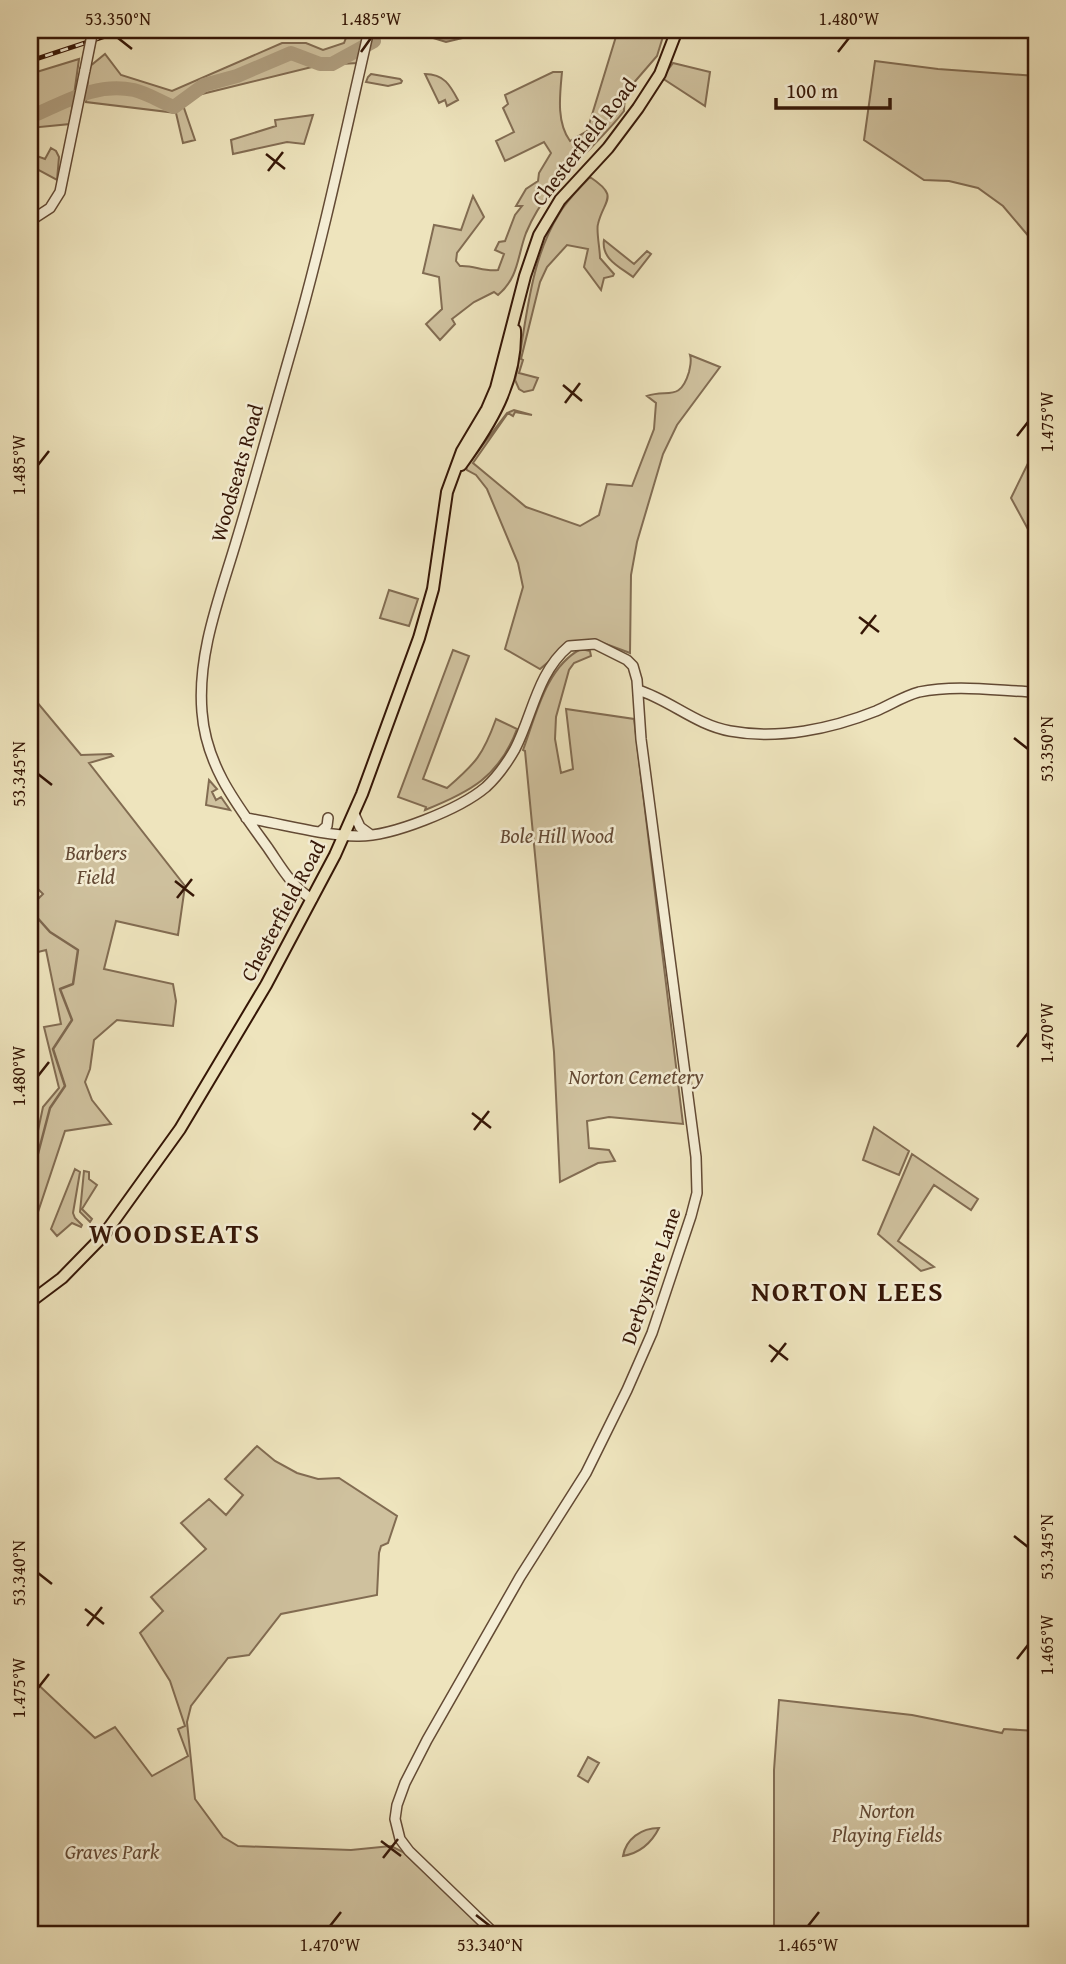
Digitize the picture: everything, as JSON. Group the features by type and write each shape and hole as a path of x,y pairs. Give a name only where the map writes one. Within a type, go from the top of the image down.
{"highway":[{"name":"Chesterfield Road","path":"30,1302 62,1278 103,1236 159,1159 204,1092 266,985 345,835 429,607 443,510 453,475 498,410 512,357 515,320 525,276 546,220 560,200 608,148 638,108 663,68 677,30"}],"street":[{"path":"30,221 50,208 60,192 93,30"},
{"name":"Woodseats Road","path":"312,899 298,889 222,781 208,744 201,711 201,682 205,653 318,249 369,31"},
{"name":"Derbyshire Lane","path":"371,835 419,822 468,799 491,782 517,746 542,681 555,660 569,646 595,644 627,660 633,666 696,1157 697,1192 667,1290 627,1391 586,1473 520,1577 427,1740 397,1805 395,1819 400,1839 421,1864 495,1934"},
{"path":"638,690 654,695 702,723 730,731 776,734 817,729 849,720 915,693 927,691 961,689 1036,692"},
{"path":"354,814 360,827 371,835"},
{"path":"246,818 320,832 371,835"},
{"path":"320,832 327,826 328,818"}],"green space":[{"path":"349,30 366,30 358,63 320,65 194,96 183,105 195,140 183,143 176,113 86,102 89,67 105,54 121,75 172,91 282,43 306,43 323,50 344,43"},
{"path":"618,30 665,30 657,56 625,93 624,111 558,182 535,214 526,233 514,274 505,288 498,295 494,292 474,302 452,319 455,324 440,340 426,324 442,309 439,277 423,273 434,225 461,230 473,196 484,217 457,253 456,261 460,266 498,270 504,254 495,250 499,242 505,241 515,215 522,206 516,206 526,189 538,181 539,173 551,153 544,142 505,161 496,141 514,132 503,108 508,104 505,95 553,72 562,72 561,117 570,141 587,131"},
{"path":"79,59 70,124 30,128 30,74"},
{"path":"875,61 938,69 1036,76 1036,245 1003,206 978,188 949,181 924,180 864,140"},
{"path":"673,63 710,72 705,106 662,78"},
{"path":"371,74 402,81 388,86 366,82"},
{"path":"425,74 446,81 458,100 447,106 445,100 439,103"},
{"path":"313,115 304,144 287,142 233,154 231,140 276,126 275,120"},
{"path":"51,148 59,157 57,180 37,169 30,181 30,169 35,167 37,156 45,159"},
{"path":"590,177 605,189 607,194 608,199 598,224 600,258 614,274 604,278 601,290 584,267 588,249 567,245 547,267 540,282 519,373 538,378 533,390 524,392 519,389 515,380 530,295 541,253 562,209"},
{"path":"604,240 634,264 647,251 651,254 633,277 608,257"},
{"path":"690,355 720,367 677,425 663,454 637,542 631,575 630,653 598,641 572,642 540,669 505,649 523,587 518,563 487,489 466,467 507,413 514,410 532,415 515,412 513,416 508,413 473,463 526,507 580,526 599,515 607,484 632,486 654,429 656,403 647,396 672,393 682,387 689,372"},
{"path":"1036,447 1036,544 1011,498"},
{"path":"389,590 418,599 409,626 380,618"},
{"name":"Norton Cemetery","path":"581,649 590,651 591,656 574,663 569,670 556,717 555,739 561,773 573,769 566,709 634,719 683,1124 609,1117 587,1121 589,1148 609,1150 615,1161 598,1163 560,1182 554,1052 523,750 551,680 559,667"},
{"path":"453,650 469,656 423,779 447,788 477,758 496,719 517,729 501,759 481,781 425,810 426,807 398,797"},
{"name":"Barbers Field","path":"30,688 36,701 81,755 113,756 89,763 185,886 178,935 116,921 104,969 173,984 176,1001 173,1026 117,1020 94,1040 90,1069 85,1082 92,1100 111,1124 65,1131 30,1230 30,1145 35,1145 43,1107 59,1088 44,1027 61,1024 46,950 30,954 30,907 43,894 30,881 30,741 34,738 30,733"},
{"path":"209,780 217,789 212,792 216,800 221,797 230,810 206,805"},
{"path":"874,1127 909,1151 899,1175 863,1160"},
{"path":"912,1154 978,1199 971,1210 934,1185 898,1241 934,1267 921,1271 878,1234"},
{"path":"75,1169 80,1172 73,1213 82,1225 81,1227 72,1223 57,1236 51,1229"},
{"path":"84,1171 89,1172 89,1179 97,1185 82,1209 92,1219 90,1222 80,1212"},
{"name":"Graves Park","path":"257,1446 275,1461 297,1473 318,1479 339,1478 397,1516 388,1543 381,1546 379,1553 377,1595 281,1614 249,1655 228,1658 191,1706 187,1722 195,1799 223,1837 238,1846 351,1850 391,1846 403,1852 490,1934 30,1934 30,1677 95,1738 115,1727 152,1776 188,1756 178,1729 185,1726 170,1681 140,1633 163,1611 151,1597 206,1549 181,1523 209,1499 226,1515 243,1495 225,1479"},
{"name":"Norton Playing Fields","path":"779,1700 912,1715 1002,1733 1004,1729 1036,1731 1036,1934 774,1934 774,1770"},
{"path":"588,1757 599,1763 588,1782 578,1776"},
{"path":"659,1828 644,1847 623,1856 627,1844 635,1836 646,1830"}],"shaded area":[{"path":"431,30 496,30 446,42 430,37"}],"waterway":[{"path":"30,117 92,91 119,88 144,93 174,107 204,85 237,76 291,53 320,64 332,64 374,41"},
{"path":"30,1184 50,1108 65,1086 53,1049 72,1020 60,989 73,984 78,950 50,932 34,914"}],"railway":[{"path":"30,61 124,30"}],"district":[{"name":"WOODSEATS","path":"175,1233"},
{"name":"NORTON LEES","path":"848,1291"}],"park label":[{"name":"Bole Hill Wood","path":"557,836"}]}
